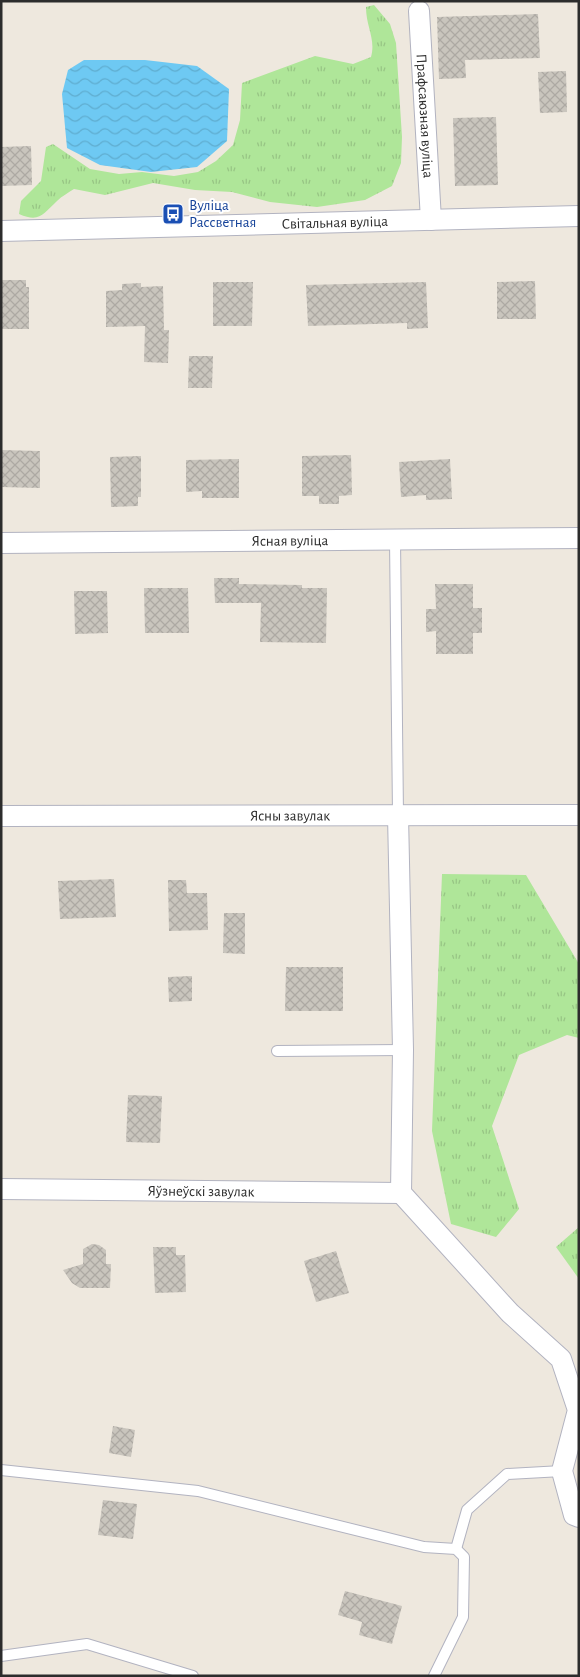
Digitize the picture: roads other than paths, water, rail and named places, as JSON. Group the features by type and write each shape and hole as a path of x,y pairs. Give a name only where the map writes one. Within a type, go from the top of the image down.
{"street":[{"name":"Прафсаюзная вуліца","path":"419,11 431,220"},
{"name":"Світальная вуліца","path":"1,231 579,216"},
{"name":"Ясная вуліца","path":"1,543 579,538"},
{"path":"398,815 403,1050 401,1193 510,1313 561,1359 578,1410 562,1471 574,1515 579,1517"},
{"name":"Ясны завулак","path":"1,816 579,815"},
{"name":"Яўзнеўскі завулак","path":"1,1188 401,1193"}],"lane":[{"path":"394,539 398,815"},
{"path":"277,1051 403,1050"},
{"path":"1,1470 198,1491 424,1547 456,1549 464,1557 463,1617 434,1676"},
{"path":"456,1549 467,1510 507,1474 562,1471"},
{"path":"1,1656 87,1644 193,1676"}],"water":[{"path":"84,60 145,60 197,66 229,89 227,141 197,167 151,172 100,165 67,148 62,94 68,70"}],"place":[{"name":"Вуліца Рассветная","path":"173,214"}]}
